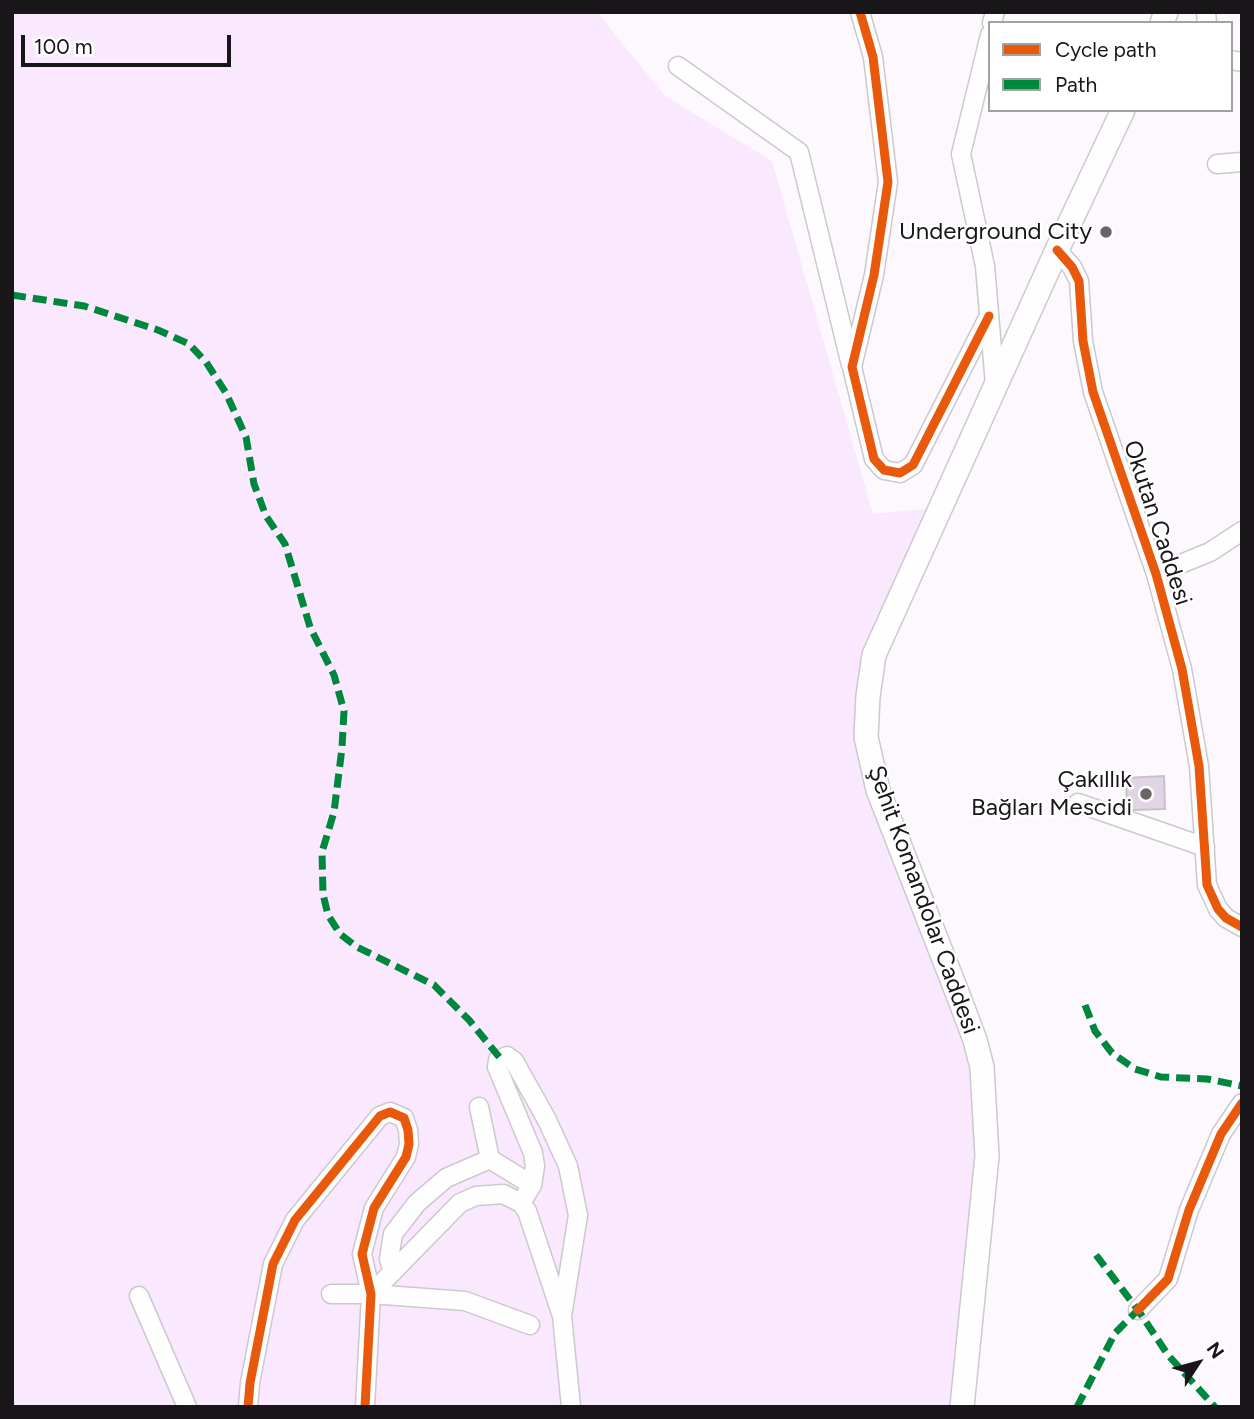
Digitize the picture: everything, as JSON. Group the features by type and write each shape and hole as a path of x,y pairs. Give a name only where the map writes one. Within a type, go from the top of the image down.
{"main road":[{"name":"Şehit Komandolar Caddesi","path":"962,1407 987,1156 982,1067 960,1000 878,790 866,737 867,696 874,655 1057,250 1123,112"}],"street":[{"path":"852,367 874,275 888,182 873,57 860,12"},
{"path":"988,43 961,154 985,266 996,389"},
{"path":"678,66 799,152 874,459 884,470 900,473 913,465 989,316"},
{"path":"1217,164 1242,162"},
{"name":"Okutan Caddesi","path":"1057,250 1072,267 1079,281 1083,341 1093,392 1156,574 1182,669 1199,766 1207,885 1211,898 1226,918 1242,927"},
{"path":"1156,574 1210,552 1242,531"},
{"path":"1078,803 1205,847"},
{"path":"520,1203 532,1185 535,1166 533,1153 496,1067 500,1058 507,1056 514,1061 547,1120 568,1166 578,1215 562,1316"},
{"path":"1138,1310 1168,1279 1189,1210 1222,1134 1242,1103"},
{"path":"479,1107 490,1159 532,1185"},
{"path":"248,1407 250,1383 273,1264 295,1220 380,1116 390,1112 400,1114 404,1118 409,1144 400,1169 374,1208 362,1254 372,1294 365,1407"},
{"path":"393,1272 389,1259 393,1234 417,1203 446,1178 490,1159"},
{"path":"372,1294 460,1203 476,1196 503,1194 520,1203 527,1211 562,1316 571,1407"},
{"path":"331,1294 372,1294 465,1301 530,1325"},
{"path":"139,1296 187,1407"}],"shaded area":[{"path":"12,12 597,12 665,96 772,161 873,514 936,508 874,647 869,736 984,1087 960,1407 12,1407"}],"building":[{"name":"Çakıllık Bağları Mescidi","path":"1164,776 1165,809 1127,808 1126,778"}],"marked path":[{"path":"12,295 84,306 158,330 189,344 206,362 226,393 246,437 254,484 266,516 285,544 310,627 334,675 344,711 334,812 322,852 323,894 328,915 340,934 357,947 434,985 469,1020 500,1058"},
{"path":"1085,1005 1095,1031 1112,1053 1135,1069 1161,1077 1207,1079 1242,1086"},
{"path":"1096,1255 1168,1355 1215,1407"},
{"path":"1077,1407 1115,1333 1138,1310"}],"cycle path":[{"path":"860,12 873,57 888,182 874,275 852,367 874,459 884,470 900,473 913,465 989,316"},
{"path":"1057,250 1072,267 1079,281 1083,341 1093,392 1156,574 1182,669 1199,766 1207,885 1218,909 1226,918 1242,927"},
{"path":"1138,1310 1168,1279 1189,1210 1221,1134 1242,1103"},
{"path":"248,1407 250,1383 273,1264 295,1220 380,1116 390,1112 404,1118 409,1144 406,1157 374,1208 362,1254 371,1294 365,1407"}],"place":[{"name":"Underground City","path":"1106,232"},
{"name":"Çakıllık Bağları Mescidi","path":"1146,794"}]}
